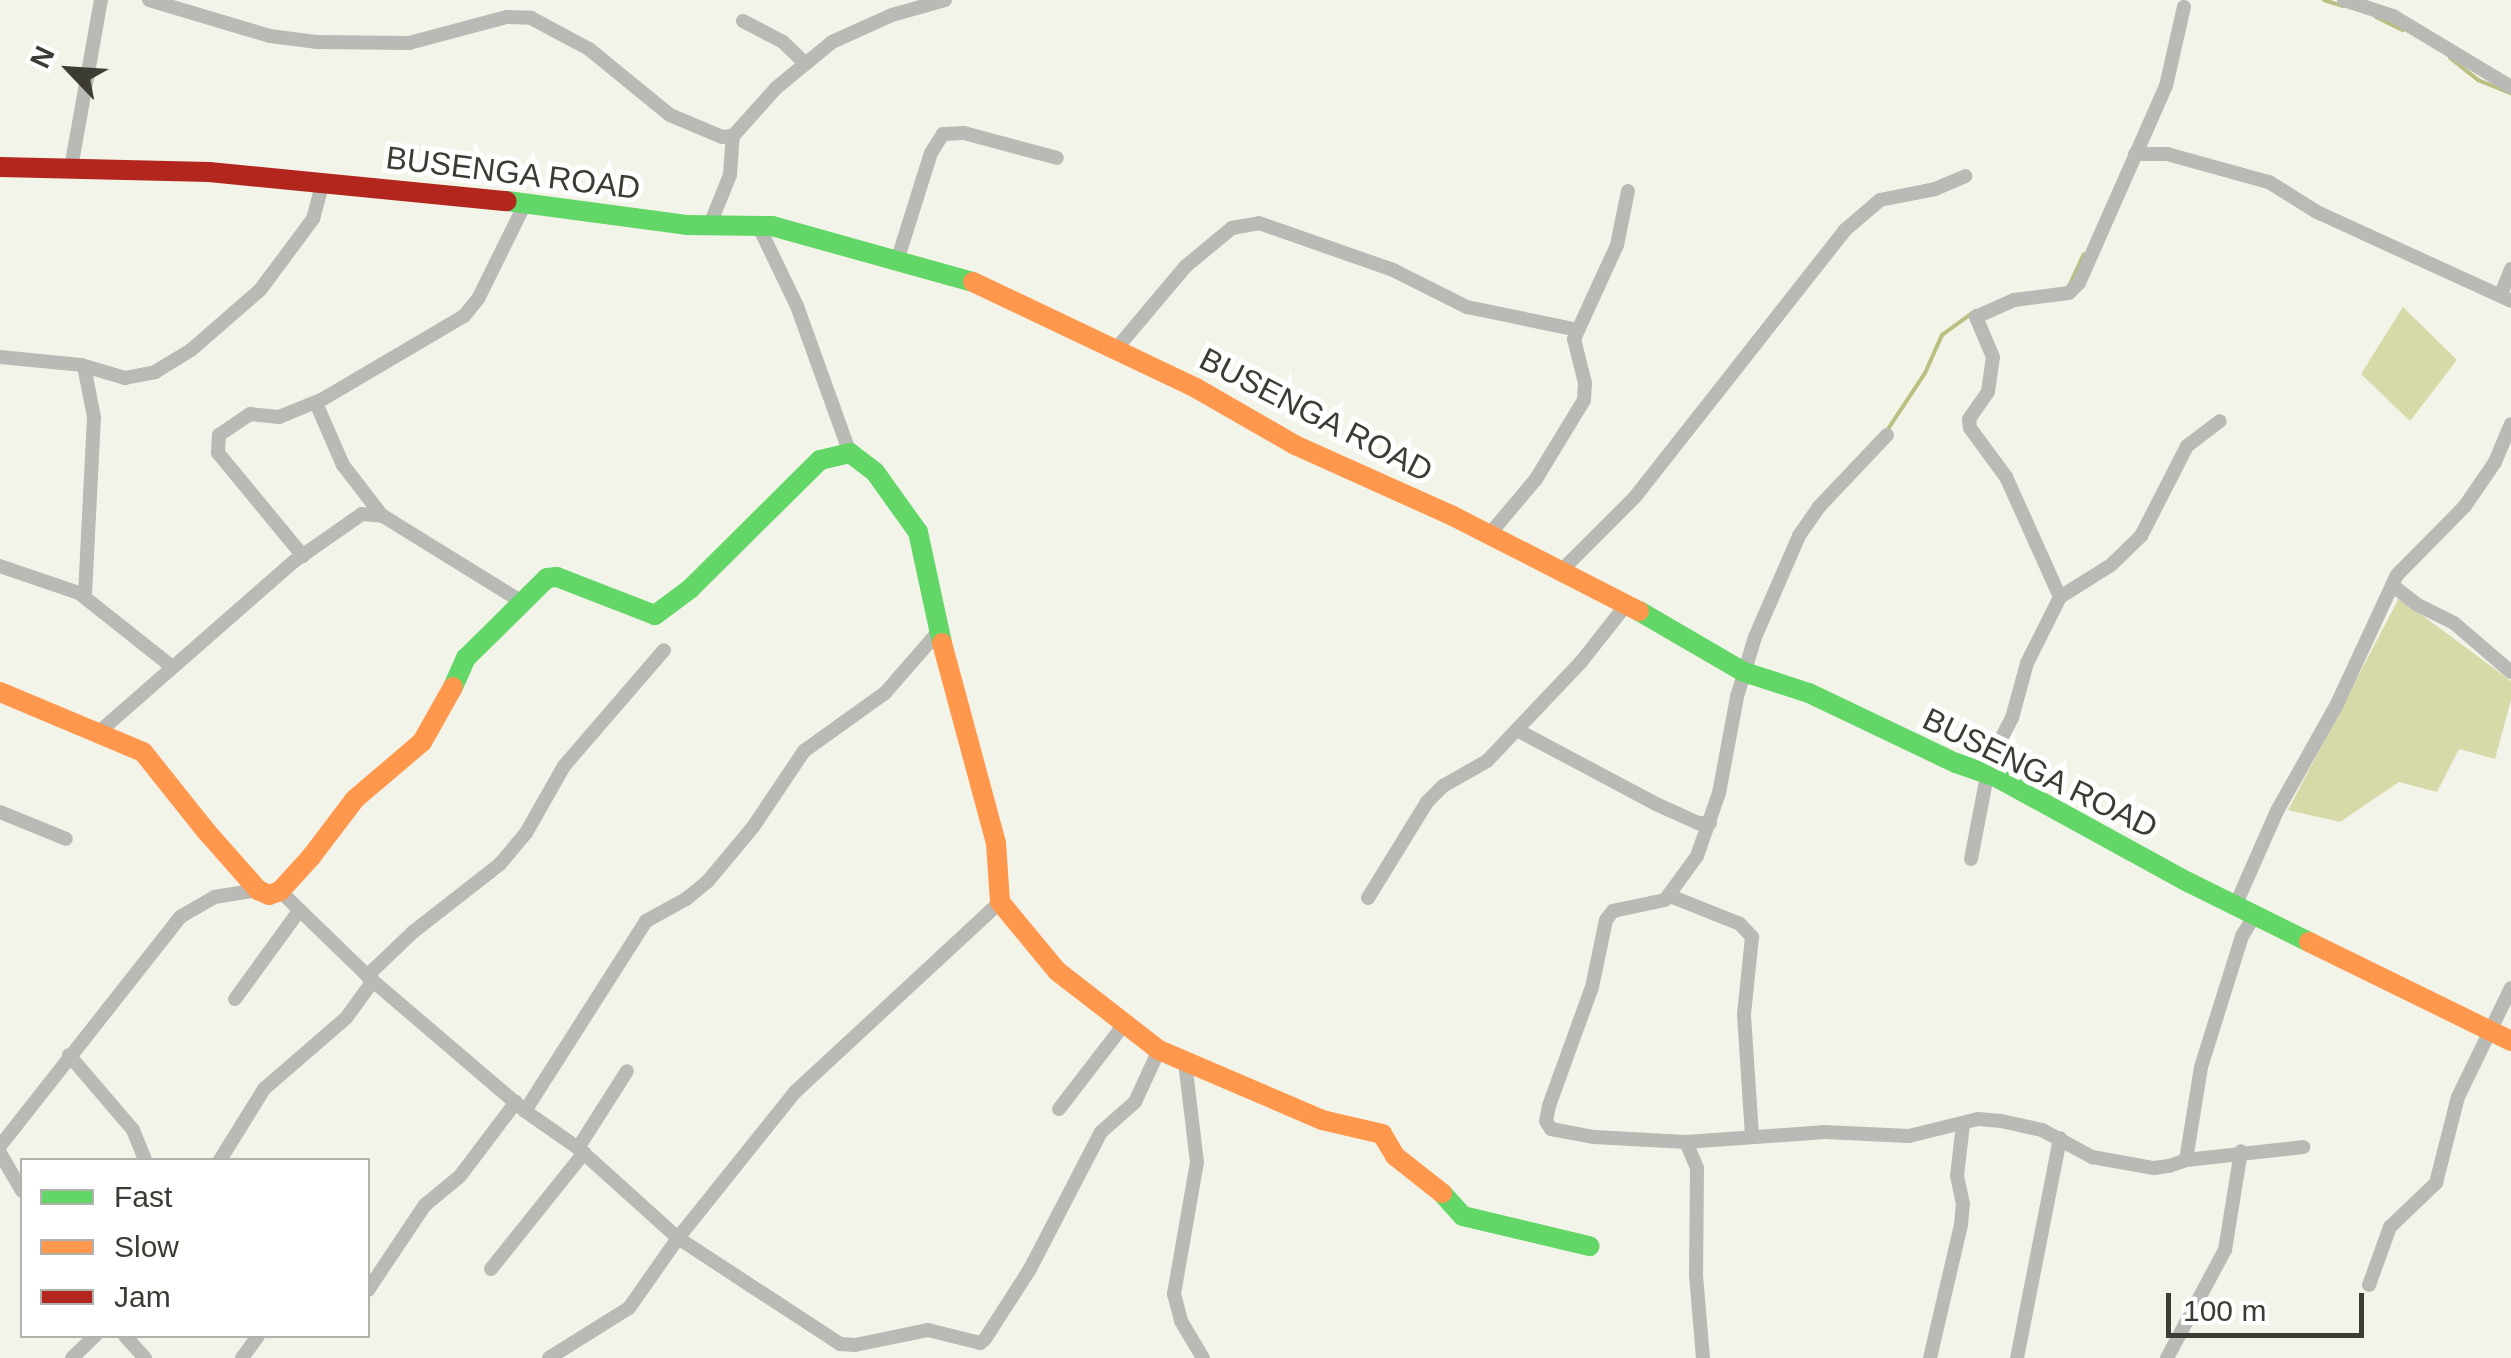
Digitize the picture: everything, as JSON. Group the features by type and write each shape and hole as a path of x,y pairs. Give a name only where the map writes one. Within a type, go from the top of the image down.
{"street":[{"path":"71,168 101,0"},
{"path":"149,0 270,36 316,42 409,42 507,16 531,18 589,49 670,115 710,134 733,136"},
{"path":"711,222 730,176 733,136 805,63 851,31 945,0"},
{"path":"2344,0 2392,16 2511,87"},
{"path":"2060,597 2006,478 1970,428 1969,419 1988,392 1993,357 1976,317 2014,300 2069,293 2079,283 2166,86 2184,7"},
{"path":"743,21 784,42 805,63"},
{"path":"898,258 931,153 944,134 964,133 1057,158"},
{"path":"2135,154 2167,154 2270,182 2317,212 2506,297 2511,269"},
{"name":"BUSENGA ROAD","path":"0,168 210,172 420,189 524,206 686,224 758,225 898,258 982,283 1196,388 1295,446 1626,605 1744,672 1809,693 1988,775 2255,915 2511,1041"},
{"path":"1559,573 1635,497 1845,230 1880,200 1965,176"},
{"path":"0,357 84,366 137,377 191,350 242,308 282,262 312,219 323,181"},
{"path":"1488,536 1536,479 1584,400 1585,383 1574,348 1578,330 1617,245 1628,191"},
{"path":"303,556 218,453 217,442 224,429 250,414 279,417 316,402 464,316 478,299 524,206"},
{"path":"1116,348 1186,266 1232,228 1260,222 1392,270 1467,307 1512,313 1578,330"},
{"path":"758,225 792,293 850,453 876,472 918,532 933,588 938,631 996,843 1000,902 1057,971 1123,1026 1159,1050 1322,1120 1382,1134 1404,1166 1461,1209 1463,1216 1589,1246"},
{"path":"84,366 94,417 85,598"},
{"path":"316,402 344,464 383,516 524,603"},
{"path":"1971,858 1990,760 2020,699 2027,664 2060,597 2111,565 2141,536 2187,446 2220,421"},
{"path":"2236,904 2277,811 2336,704 2392,584 2465,506 2496,462 2511,424"},
{"path":"1670,896 1697,856 1710,824 1744,672 1806,522 1888,435"},
{"path":"0,692 99,732 152,760 258,890 269,895 280,891 355,798 422,742 442,712 466,658 547,578 557,578 655,614 690,589 820,460 850,453"},
{"path":"99,732 303,556 362,514 383,516"},
{"path":"0,566 31,573 85,598 171,666"},
{"path":"2392,584 2416,604 2454,623 2511,672"},
{"path":"1368,898 1427,802 1443,786 1487,761 1581,662 1626,605"},
{"path":"370,1287 424,1205 460,1176 521,1106 646,921 686,899 708,881 753,828 804,751 885,692 938,631"},
{"path":"221,1158 264,1089 346,1018 370,979 413,932 500,864 526,833 564,766 664,650"},
{"path":"1516,730 1641,796 1698,823 1710,824"},
{"path":"0,812 66,839"},
{"path":"20,1187 1,1145 69,1055 180,917 214,897 258,890"},
{"path":"280,891 370,979 521,1106 581,1151 678,1238 840,1344 855,1345 928,1330 980,1342 1015,1296 1101,1132 1136,1102 1159,1050"},
{"path":"1752,1136 1744,1016 1752,937 1740,924 1670,896 1613,911 1606,920 1592,987 1546,1122 1558,1132 1686,1142 1825,1132 1909,1136 2001,1120 2060,1138 2092,1157 2154,1168 2240,1151 2303,1147"},
{"path":"549,1358 629,1308 678,1238 773,1117 828,1058 897,1001 1000,902"},
{"path":"235,999 299,911"},
{"path":"2186,1160 2201,1066 2242,936 2255,915"},
{"path":"2369,1285 2390,1227 2436,1183 2458,1098 2511,988"},
{"path":"1059,1109 1123,1026"},
{"path":"69,1055 133,1130 143,1158"},
{"path":"1185,1062 1197,1162 1174,1294 1181,1321 1202,1358"},
{"path":"490,1269 581,1151 626,1071"},
{"path":"1930,1358 1962,1214 1957,1176 1962,1124"},
{"path":"2017,1358 2060,1138"},
{"path":"1686,1142 1696,1168 1696,1275 1702,1358"},
{"path":"2167,1358 2225,1250 2240,1151"},
{"path":"72,1358 93,1338"},
{"path":"127,1338 145,1358"}],"green space":[{"path":"2403,307 2457,360 2410,421 2361,374"},
{"path":"2399,598 2511,681 2511,700 2495,759 2459,749 2437,792 2399,782 2340,822 2288,810"}],"waterway":[{"path":"2324,0 2343,6"},
{"path":"2376,17 2403,30"},
{"path":"2450,58 2478,80 2510,93"},
{"path":"2069,286 2084,254"},
{"path":"1888,429 1925,373 1942,335 1975,311"}],"traffic: fast":[{"path":"507,201 686,225 772,226 973,282"},
{"path":"453,687 466,658 547,578 557,577 655,615 690,589 820,460 850,453 875,472 918,532 942,643"},
{"path":"1639,611 1744,672 1809,693 1956,763 1996,777 2188,882 2309,942"},
{"path":"1442,1193 1463,1216 1589,1246"}],"traffic: slow":[{"path":"973,282 1196,388 1295,445 1451,515 1639,611"},
{"path":"942,643 996,843 1000,902 1057,971 1159,1050 1322,1120 1382,1134 1395,1156 1442,1193"},
{"path":"0,692 143,752 206,831 258,890 269,895 280,891 311,857 355,799 422,742 453,687"},
{"path":"2309,942 2511,1041"}],"traffic: jam":[{"path":"0,167 209,172 507,201"}]}
